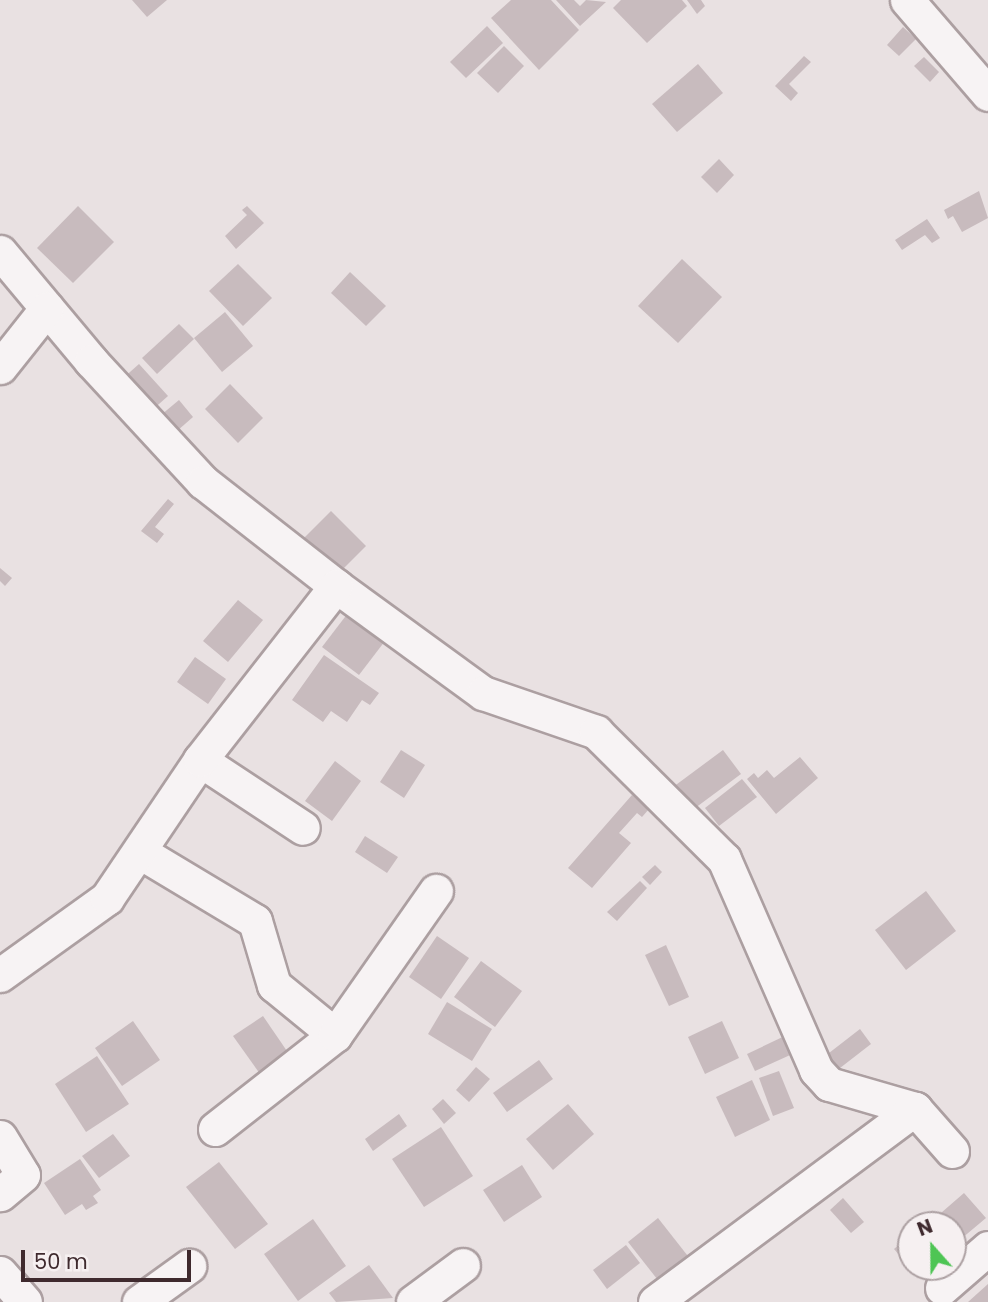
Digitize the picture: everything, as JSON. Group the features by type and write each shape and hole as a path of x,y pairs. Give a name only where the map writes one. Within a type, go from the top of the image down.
{"street":[{"path":"907,0 988,94"},
{"path":"0,251 47,308 203,482 336,586 483,693 596,732 724,859 816,1070 829,1084 915,1110 952,1152"},
{"path":"0,367 47,308"},
{"path":"0,975 107,898 141,852 200,760 336,586"},
{"path":"200,760 303,828"},
{"path":"141,852 255,921 274,985 335,1035"},
{"path":"215,1129 335,1035 436,891"},
{"path":"656,1302 915,1110"},
{"path":"0,1137 23,1175 0,1194"},
{"path":"942,1287 988,1248"},
{"path":"413,1302 463,1265"},
{"path":"139,1302 189,1266"},
{"path":"0,1273 25,1302"}],"building":[{"path":"132,0 167,0 147,17"},
{"path":"511,0 551,0 579,30 539,70 491,18"},
{"path":"556,0 574,0 580,6 586,0 606,2 580,26"},
{"path":"621,0 682,0 687,6 647,43 613,8"},
{"path":"687,0 701,0 705,6 697,14"},
{"path":"487,26 503,43 466,78 450,62"},
{"path":"903,27 916,39 899,56 887,45"},
{"path":"504,46 524,66 498,93 477,73"},
{"path":"804,56 811,62 789,84 798,93 791,101 775,86"},
{"path":"924,57 939,72 930,82 914,66"},
{"path":"698,64 723,93 677,132 652,104"},
{"path":"719,159 734,175 717,193 701,177"},
{"path":"979,191 988,218 962,232 953,216 948,219 944,210"},
{"path":"78,206 114,242 73,283 37,248"},
{"path":"247,206 264,223 236,249 225,236 247,215 242,210"},
{"path":"927,219 940,238 932,243 925,235 902,250 895,240"},
{"path":"682,259 722,297 678,343 638,306"},
{"path":"238,264 272,298 243,326 209,291"},
{"path":"350,272 386,306 366,326 331,293"},
{"path":"225,312 253,346 222,372 194,338"},
{"path":"179,324 194,339 157,374 142,358"},
{"path":"139,364 168,396 150,412 121,380"},
{"path":"230,384 263,418 238,443 205,409"},
{"path":"179,400 193,417 169,438 155,420"},
{"path":"168,499 174,504 155,527 164,534 157,543 141,531"},
{"path":"331,511 366,546 338,574 303,539"},
{"path":"0,568 12,578 5,586 0,581"},
{"path":"238,600 263,620 228,662 203,641"},
{"path":"348,613 385,641 359,675 322,647"},
{"path":"324,655 379,693 370,705 362,700 347,722 331,711 323,722 292,700"},
{"path":"195,657 226,679 208,704 177,682"},
{"path":"401,750 425,765 404,798 380,782"},
{"path":"723,750 741,774 683,817 665,793"},
{"path":"800,757 818,778 776,814 747,779 754,773 758,778 767,770 774,778"},
{"path":"335,761 361,781 332,821 305,801"},
{"path":"742,779 757,797 719,826 705,808"},
{"path":"632,795 649,809 642,817 637,813 619,833 631,843 592,888 568,868"},
{"path":"365,836 398,857 387,873 355,852"},
{"path":"655,865 662,872 650,885 642,877"},
{"path":"640,881 647,888 617,921 607,912"},
{"path":"926,891 956,931 906,970 875,930"},
{"path":"437,936 469,958 441,999 409,977"},
{"path":"666,945 689,997 669,1006 645,955"},
{"path":"481,961 522,991 495,1027 454,997"},
{"path":"447,1002 492,1029 472,1061 428,1034"},
{"path":"263,1016 289,1054 260,1074 233,1036"},
{"path":"133,1021 160,1060 122,1086 95,1048"},
{"path":"722,1021 739,1058 705,1074 688,1037"},
{"path":"860,1029 871,1044 831,1075 820,1060"},
{"path":"791,1033 799,1051 755,1071 747,1054"},
{"path":"97,1056 129,1104 86,1132 55,1084"},
{"path":"539,1060 553,1079 507,1112 493,1093"},
{"path":"476,1067 490,1079 469,1102 456,1090"},
{"path":"779,1071 794,1108 773,1116 759,1078"},
{"path":"752,1080 770,1120 735,1137 716,1097"},
{"path":"443,1099 456,1113 444,1124 432,1109"},
{"path":"568,1104 594,1134 553,1170 526,1139"},
{"path":"399,1114 407,1126 373,1151 365,1139"},
{"path":"441,1127 473,1176 424,1207 392,1159"},
{"path":"113,1134 130,1156 99,1178 82,1156"},
{"path":"80,1159 101,1190 93,1196 98,1203 86,1210 82,1204 65,1215 44,1183"},
{"path":"219,1162 268,1224 235,1249 186,1187"},
{"path":"522,1165 542,1197 504,1222 483,1190"},
{"path":"964,1193 986,1218 967,1234 967,1211 943,1211"},
{"path":"843,1198 864,1222 851,1233 830,1210"},
{"path":"658,1218 691,1260 661,1284 628,1242"},
{"path":"313,1219 346,1266 298,1301 264,1254"},
{"path":"626,1245 640,1263 607,1289 593,1270"},
{"path":"369,1265 393,1298 336,1302 329,1293"},
{"path":"703,1273 711,1284 687,1302 663,1302"},
{"path":"988,1284 988,1302 968,1302"}]}
